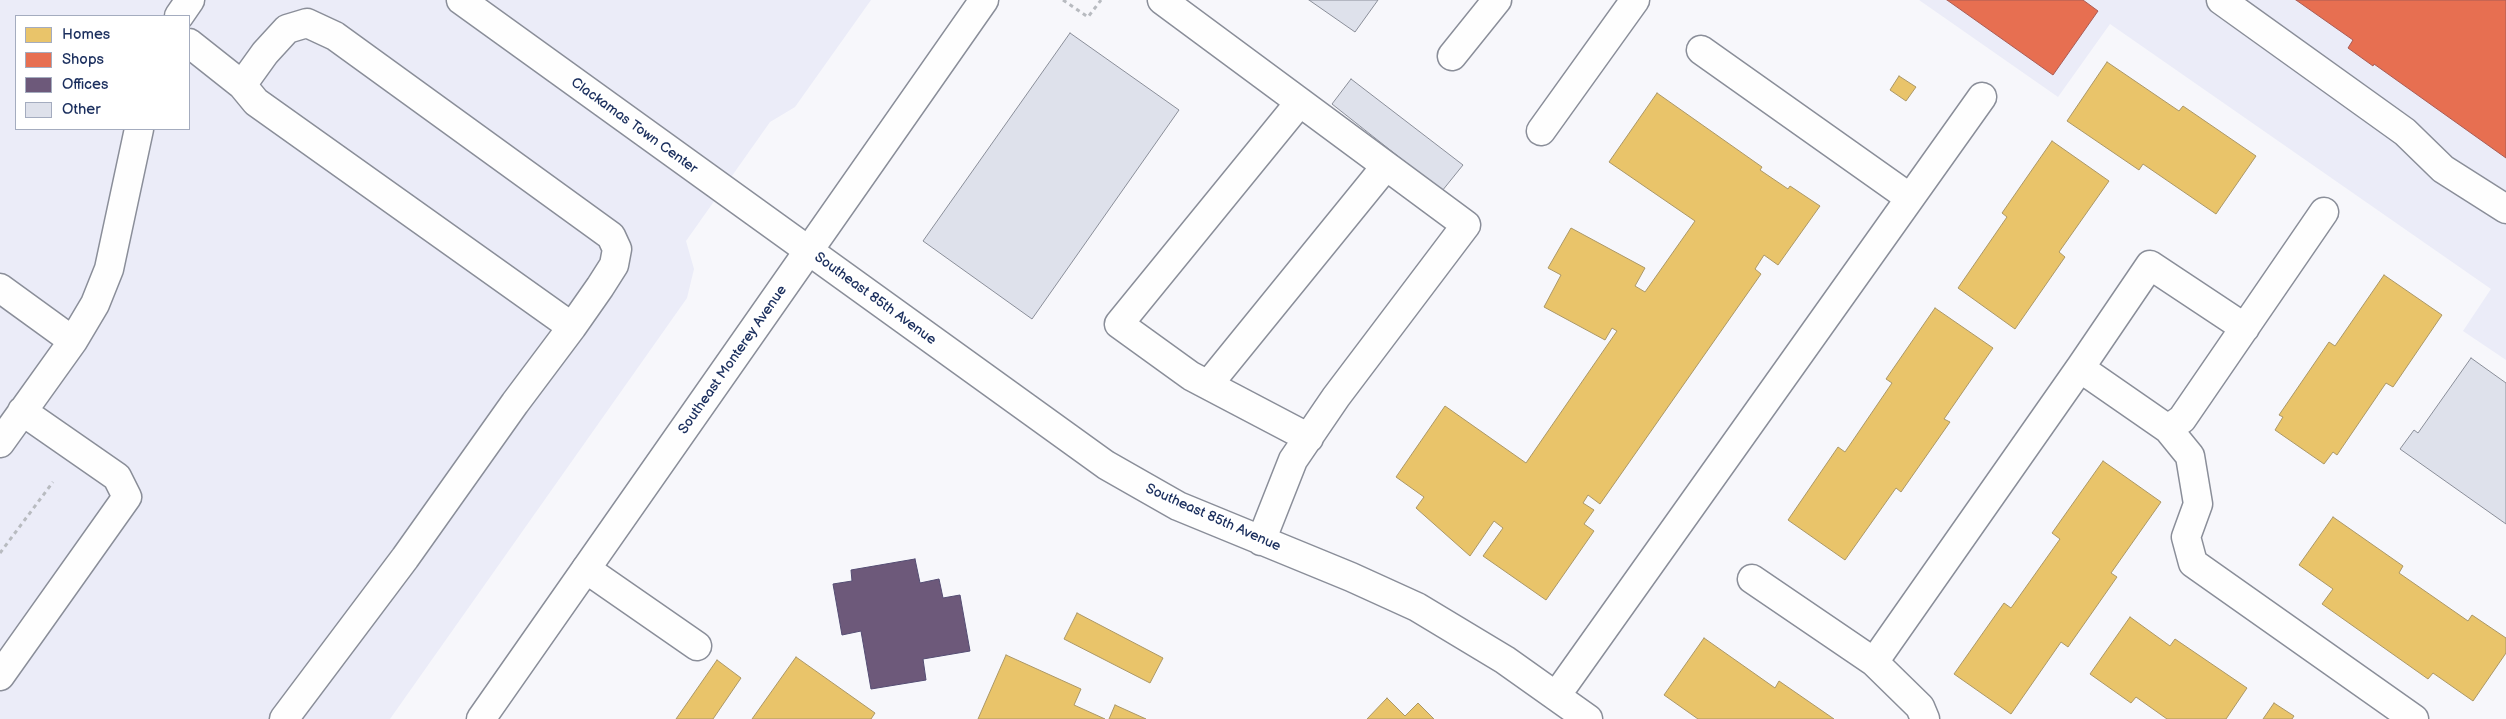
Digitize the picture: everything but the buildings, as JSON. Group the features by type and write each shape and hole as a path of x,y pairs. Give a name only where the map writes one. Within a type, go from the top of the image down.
{"street":[{"path":"180,15 190,0"},
{"name":"Clackamas Town Center","path":"461,0 808,251"},
{"name":"Southeast Monterey Avenue","path":"481,719 984,0"},
{"path":"1162,0 1466,225 1336,398 1293,460 1261,540"},
{"path":"1452,56 1497,0"},
{"path":"1541,131 1635,0"},
{"path":"2221,0 2405,132 2443,170 2506,209"},
{"path":"242,85 265,53 287,29 307,23 335,36 611,236 617,249 614,265 572,327 393,574 284,719"},
{"path":"190,44 242,85 256,102 572,327"},
{"path":"1701,50 1910,198"},
{"path":"1556,696 1982,97"},
{"path":"1300,102 1120,324 1191,376 1309,438"},
{"path":"0,443 73,341 95,304 110,269 139,130"},
{"path":"1208,384 1386,166"},
{"path":"2168,429 2182,419 2324,212"},
{"name":"Southeast 85th Avenue","path":"808,251 1106,465 1178,506 1351,577 1417,607 1506,660 1588,719"},
{"path":"1874,662 2150,265 2245,328"},
{"path":"0,288 73,341"},
{"path":"2080,368 2168,429 2190,456 2198,504 2186,537 2193,563 2414,719"},
{"path":"0,676 127,497 117,477 22,411"},
{"path":"586,569 697,646"},
{"path":"1752,579 1874,662 1920,707 1925,719"}],"path":[{"path":"1063,0 1088,18 1101,0"},
{"path":"0,553 53,482"}],"shaded area":[{"path":"0,0 871,0 795,107 770,122 686,241 694,269 687,298 390,719 0,719"},
{"path":"1919,0 2506,0 2506,360 2463,331 2491,289 2110,24 2058,97"}]}
